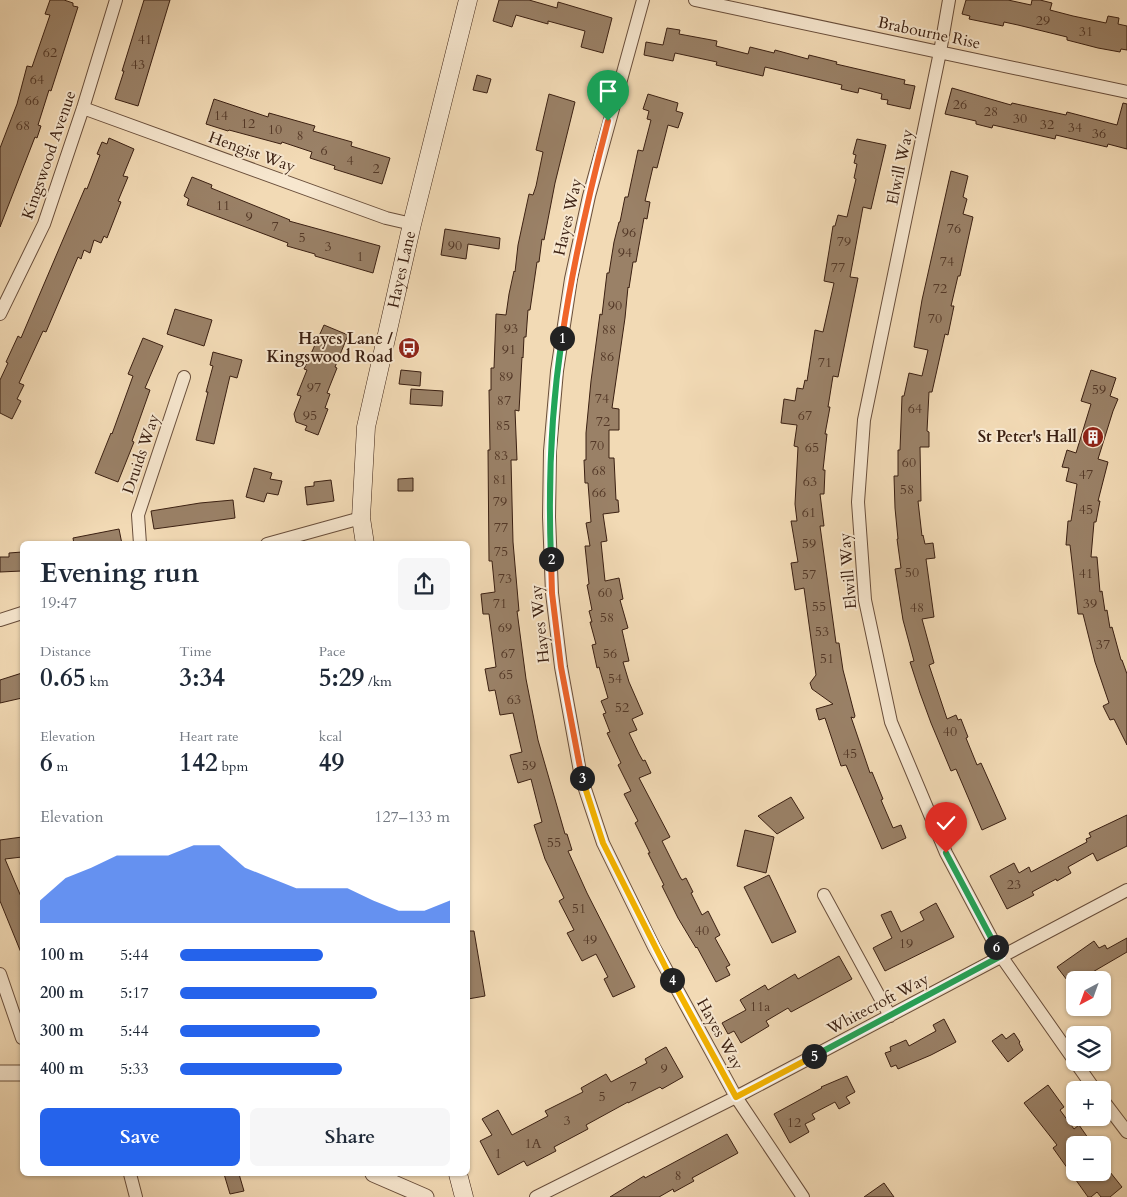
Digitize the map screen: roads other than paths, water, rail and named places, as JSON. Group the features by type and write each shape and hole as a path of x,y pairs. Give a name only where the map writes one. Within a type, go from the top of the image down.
{"main road":[{"name":"Hayes Lane","path":"365,541 361,518 366,427 412,224 468,0"},
{"path":"459,1176 464,1197"}],"street":[{"name":"Kingswood Avenue","path":"0,314 44,224 83,108 116,0"},
{"name":"Hayes Way","path":"642,0 598,159 570,279 557,372 550,451 549,517 552,593 561,667 581,777 603,843 654,947 736,1097 803,1197"},
{"name":"Brabourne Rise","path":"695,0 1127,92"},
{"name":"Elwill Way","path":"949,0 864,420 858,502 865,600 891,722 946,853 1001,956 1068,1054 1089,1081"},
{"name":"Hengist Way","path":"83,108 377,214 412,224"},
{"name":"Druids Way","path":"140,541 138,515 184,377"},
{"path":"278,541 361,518"},
{"path":"0,620 20,615"},
{"name":"Whitecroft Way","path":"536,1197 736,1097 1127,890"},
{"path":"824,896 890,1016"},
{"path":"0,974 20,1032"},
{"path":"0,1073 20,1073"},
{"path":"1111,1111 1127,1132"},
{"path":"131,1176 136,1197"},
{"path":"378,1176 426,1197"}],"place":[{"name":"Hayes Lane / Kingswood Road","path":"409,348"},
{"name":"St Peter's Hall","path":"1093,437"}]}
